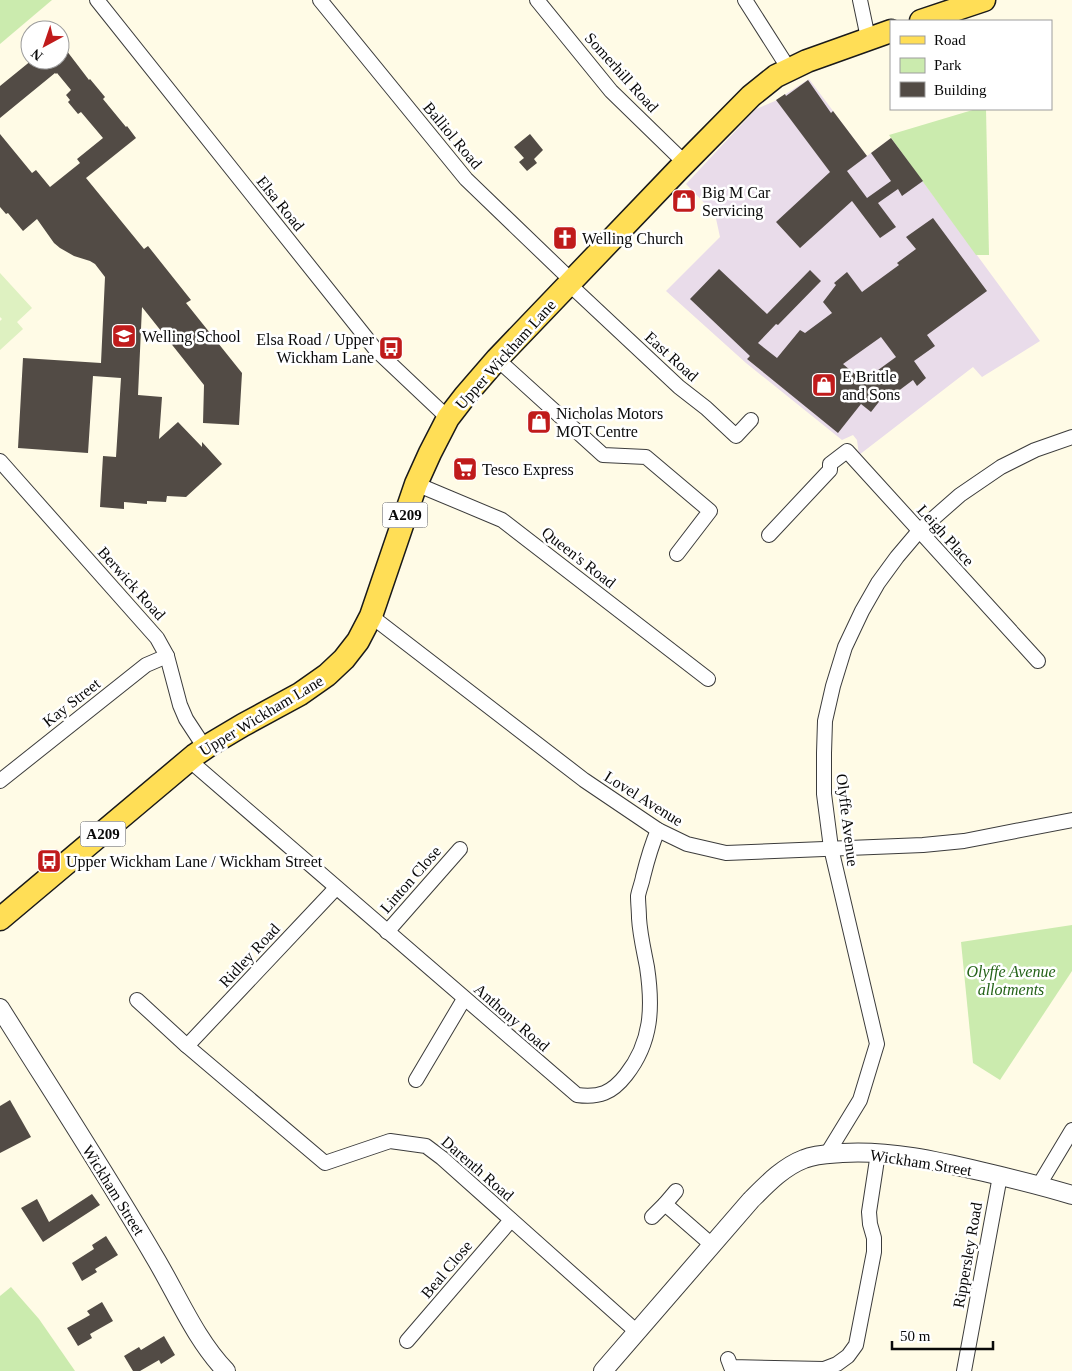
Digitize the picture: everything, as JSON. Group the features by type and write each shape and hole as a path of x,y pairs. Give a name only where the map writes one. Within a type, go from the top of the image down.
{"main road":[{"path":"924,20 984,0"},
{"name":"Upper Wickham Lane","path":"0,919 197,754 243,725 300,694 327,675 344,659 358,641 371,616 416,484 430,453 448,418 497,359 685,163 768,81 806,61 890,31"}],"street":[{"name":"Elsa Road","path":"97,0 376,350 448,418"},
{"name":"Balliol Road","path":"320,0 466,179 570,283"},
{"name":"Somerhill Road","path":"537,0 611,91 685,163"},
{"path":"745,0 789,69"},
{"path":"860,0 868,38"},
{"name":"East Road","path":"570,283 679,387 706,408 736,436 751,420"},
{"path":"497,359 603,455 646,456 710,511 677,554"},
{"name":"Olyffe Avenue","path":"827,1154 860,1100 877,1044 830,848 824,794 825,721 845,647 878,583 919,531 960,495 1001,467 1035,450 1072,437"},
{"name":"Leigh Place","path":"769,535 830,470 830,464 847,451 1038,661"},
{"name":"Berwick Road","path":"0,461 153,633 167,656 180,705 197,754"},
{"name":"Queen's Road","path":"416,484 502,520 708,679"},
{"name":"Lovel Avenue","path":"371,616 584,780 658,830 688,844 726,853 923,845 964,841 1072,820"},
{"name":"Kay Street","path":"0,781 146,665 167,656"},
{"name":"Anthony Road","path":"197,754 336,888 577,1095 589,1097 604,1094 617,1086 632,1068 642,1049 649,1025 651,1005 647,968 640,933 638,896 650,848 658,830"},
{"name":"Linton Close","path":"387,932 460,849"},
{"name":"Ridley Road","path":"187,1046 336,888"},
{"path":"416,1080 464,999"},
{"name":"Darenth Road","path":"137,1000 187,1046 325,1164 390,1141 426,1146 442,1158 637,1332"},
{"name":"Wickham Street","path":"0,1008 106,1176 201,1338 226,1371"},
{"path":"1038,1185 1072,1130"},
{"path":"728,1359 731,1368 810,1370 824,1369 837,1364 848,1356 856,1345 874,1252 874,1238 869,1212 878,1153"},
{"name":"Wickham Street","path":"603,1371 751,1200 770,1181 788,1167 805,1158 827,1154 878,1153 945,1162 1072,1195"},
{"name":"Rippersley Road","path":"964,1371 1000,1176"},
{"path":"652,1217 676,1191"},
{"path":"665,1204 712,1244"},
{"name":"Beal Close","path":"408,1341 511,1220"}],"shaded area":[{"path":"809,79 867,156 891,138 1040,341 982,377 973,367 859,455 857,440 853,435 842,440 746,363 666,291 720,237 715,214 686,184 756,109 775,101"}],"green space":[{"path":"0,0 52,0 28,20 20,20 20,27 0,44"},
{"path":"973,110 986,110 989,255 976,255 889,135"},
{"path":"0,273 32,308 17,322 23,329 0,350 0,321 2,319 0,317"},
{"name":"Olyffe Avenue allotments","path":"1072,925 1072,971 1000,1080 973,1063 961,942"},
{"path":"11,1287 39,1319 75,1371 0,1371 0,1296"}],"building":[{"path":"70,55 105,97 103,99 136,138 86,178 144,249 148,246 191,300 186,303 242,373 239,425 203,423 204,385 142,307 138,395 162,397 159,439 178,422 202,447 202,442 222,464 186,497 167,496 166,502 147,501 147,504 124,502 124,509 100,507 103,456 116,457 121,378 93,376 88,453 18,448 23,358 101,363 105,277 95,264 74,256 54,243 37,219 23,231 8,213 6,214 0,207 0,134 32,173 36,170 50,187 80,163 77,159 103,138 81,112 78,114 68,102 70,100 66,95 71,90 57,73 0,118 0,86 20,70 70,70"},
{"path":"808,80 831,113 833,111 867,156 847,171 867,198 891,181 871,153 891,138 923,181 902,196 898,189 878,203 896,227 880,238 852,201 800,248 776,222 830,172 776,100 785,94 786,96"},
{"path":"530,134 543,150 534,159 537,163 527,171 519,162 524,158 514,147"},
{"path":"933,218 987,291 927,335 935,346 914,361 926,378 917,386 913,380 893,395 889,389 871,412 861,404 838,433 747,359 750,356 690,299 719,269 767,314 810,270 821,281 758,343 777,358 800,330 805,333 832,313 823,302 836,285 834,283 847,272 862,292 899,265 897,263 916,249 906,237","holes":["881,337 896,357 863,381 843,364"]},
{"path":"10,1100 31,1137 0,1153 0,1106"},
{"path":"92,1194 100,1205 43,1242 21,1208 37,1199 49,1222"},
{"path":"106,1236 118,1255 95,1269 97,1272 82,1281 72,1263 94,1249 92,1245"},
{"path":"102,1302 113,1321 90,1334 92,1338 78,1346 67,1328 90,1315 87,1311"},
{"path":"164,1336 175,1355 161,1364 159,1360 140,1371 133,1371 124,1356 139,1347 141,1350"}],"place":[{"name":"Big M Car Servicing","path":"684,201"},
{"name":"Welling Church","path":"565,238"},
{"name":"Welling School","path":"124,336"},
{"name":"Elsa Road / Upper Wickham Lane","path":"391,348"},
{"name":"E Brittle and Sons","path":"824,385"},
{"name":"Nicholas Motors MOT Centre","path":"539,422"},
{"name":"Tesco Express","path":"465,469"},
{"name":"Upper Wickham Lane / Wickham Street","path":"49,861"}]}
